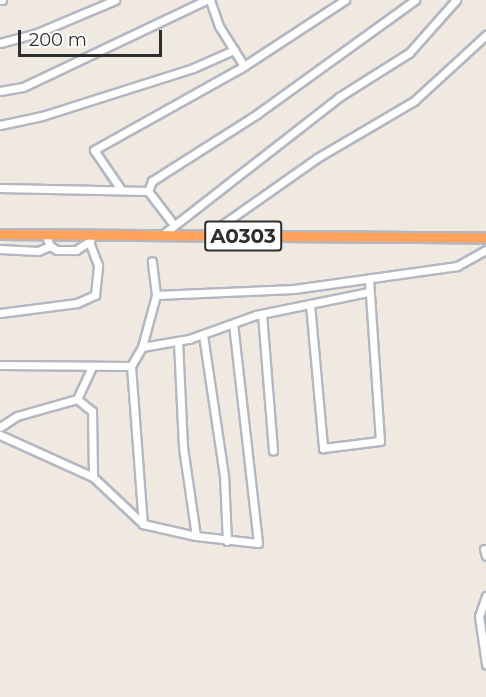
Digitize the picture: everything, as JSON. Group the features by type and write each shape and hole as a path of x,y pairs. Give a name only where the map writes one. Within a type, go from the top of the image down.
{"highway":[{"name":"A0303","path":"0,234 45,234 90,239 162,235 486,237"}],"street":[{"path":"0,43 37,33 115,0"},
{"path":"0,90 23,87 208,0 244,66"},
{"path":"120,188 94,150 244,66 345,0"},
{"path":"148,191 152,181 258,114 415,0"},
{"path":"162,235 339,97 409,53 456,0"},
{"path":"207,236 316,158 414,101 486,35"},
{"path":"0,125 42,116 193,68 234,50"},
{"path":"0,188 120,188 148,191 174,225"},
{"path":"45,234 50,246"},
{"path":"0,249 38,251 50,246 76,249 90,239 98,265 95,295 77,303 0,313"},
{"path":"156,295 294,289 457,266 486,250"},
{"path":"143,524 131,366 142,347 156,295 152,261"},
{"path":"310,304 323,448 380,441 368,292 369,278"},
{"path":"142,347 203,335 262,314 368,292"},
{"path":"262,314 273,451"},
{"path":"0,435 93,477 143,524 196,536 258,543 233,324"},
{"path":"203,335 224,475 227,541"},
{"path":"178,341 183,447 196,536"},
{"path":"0,365 131,366"},
{"path":"0,427 17,416 77,399 92,367"},
{"path":"77,399 92,411 93,477"},
{"path":"486,597 479,616 486,664"}]}
